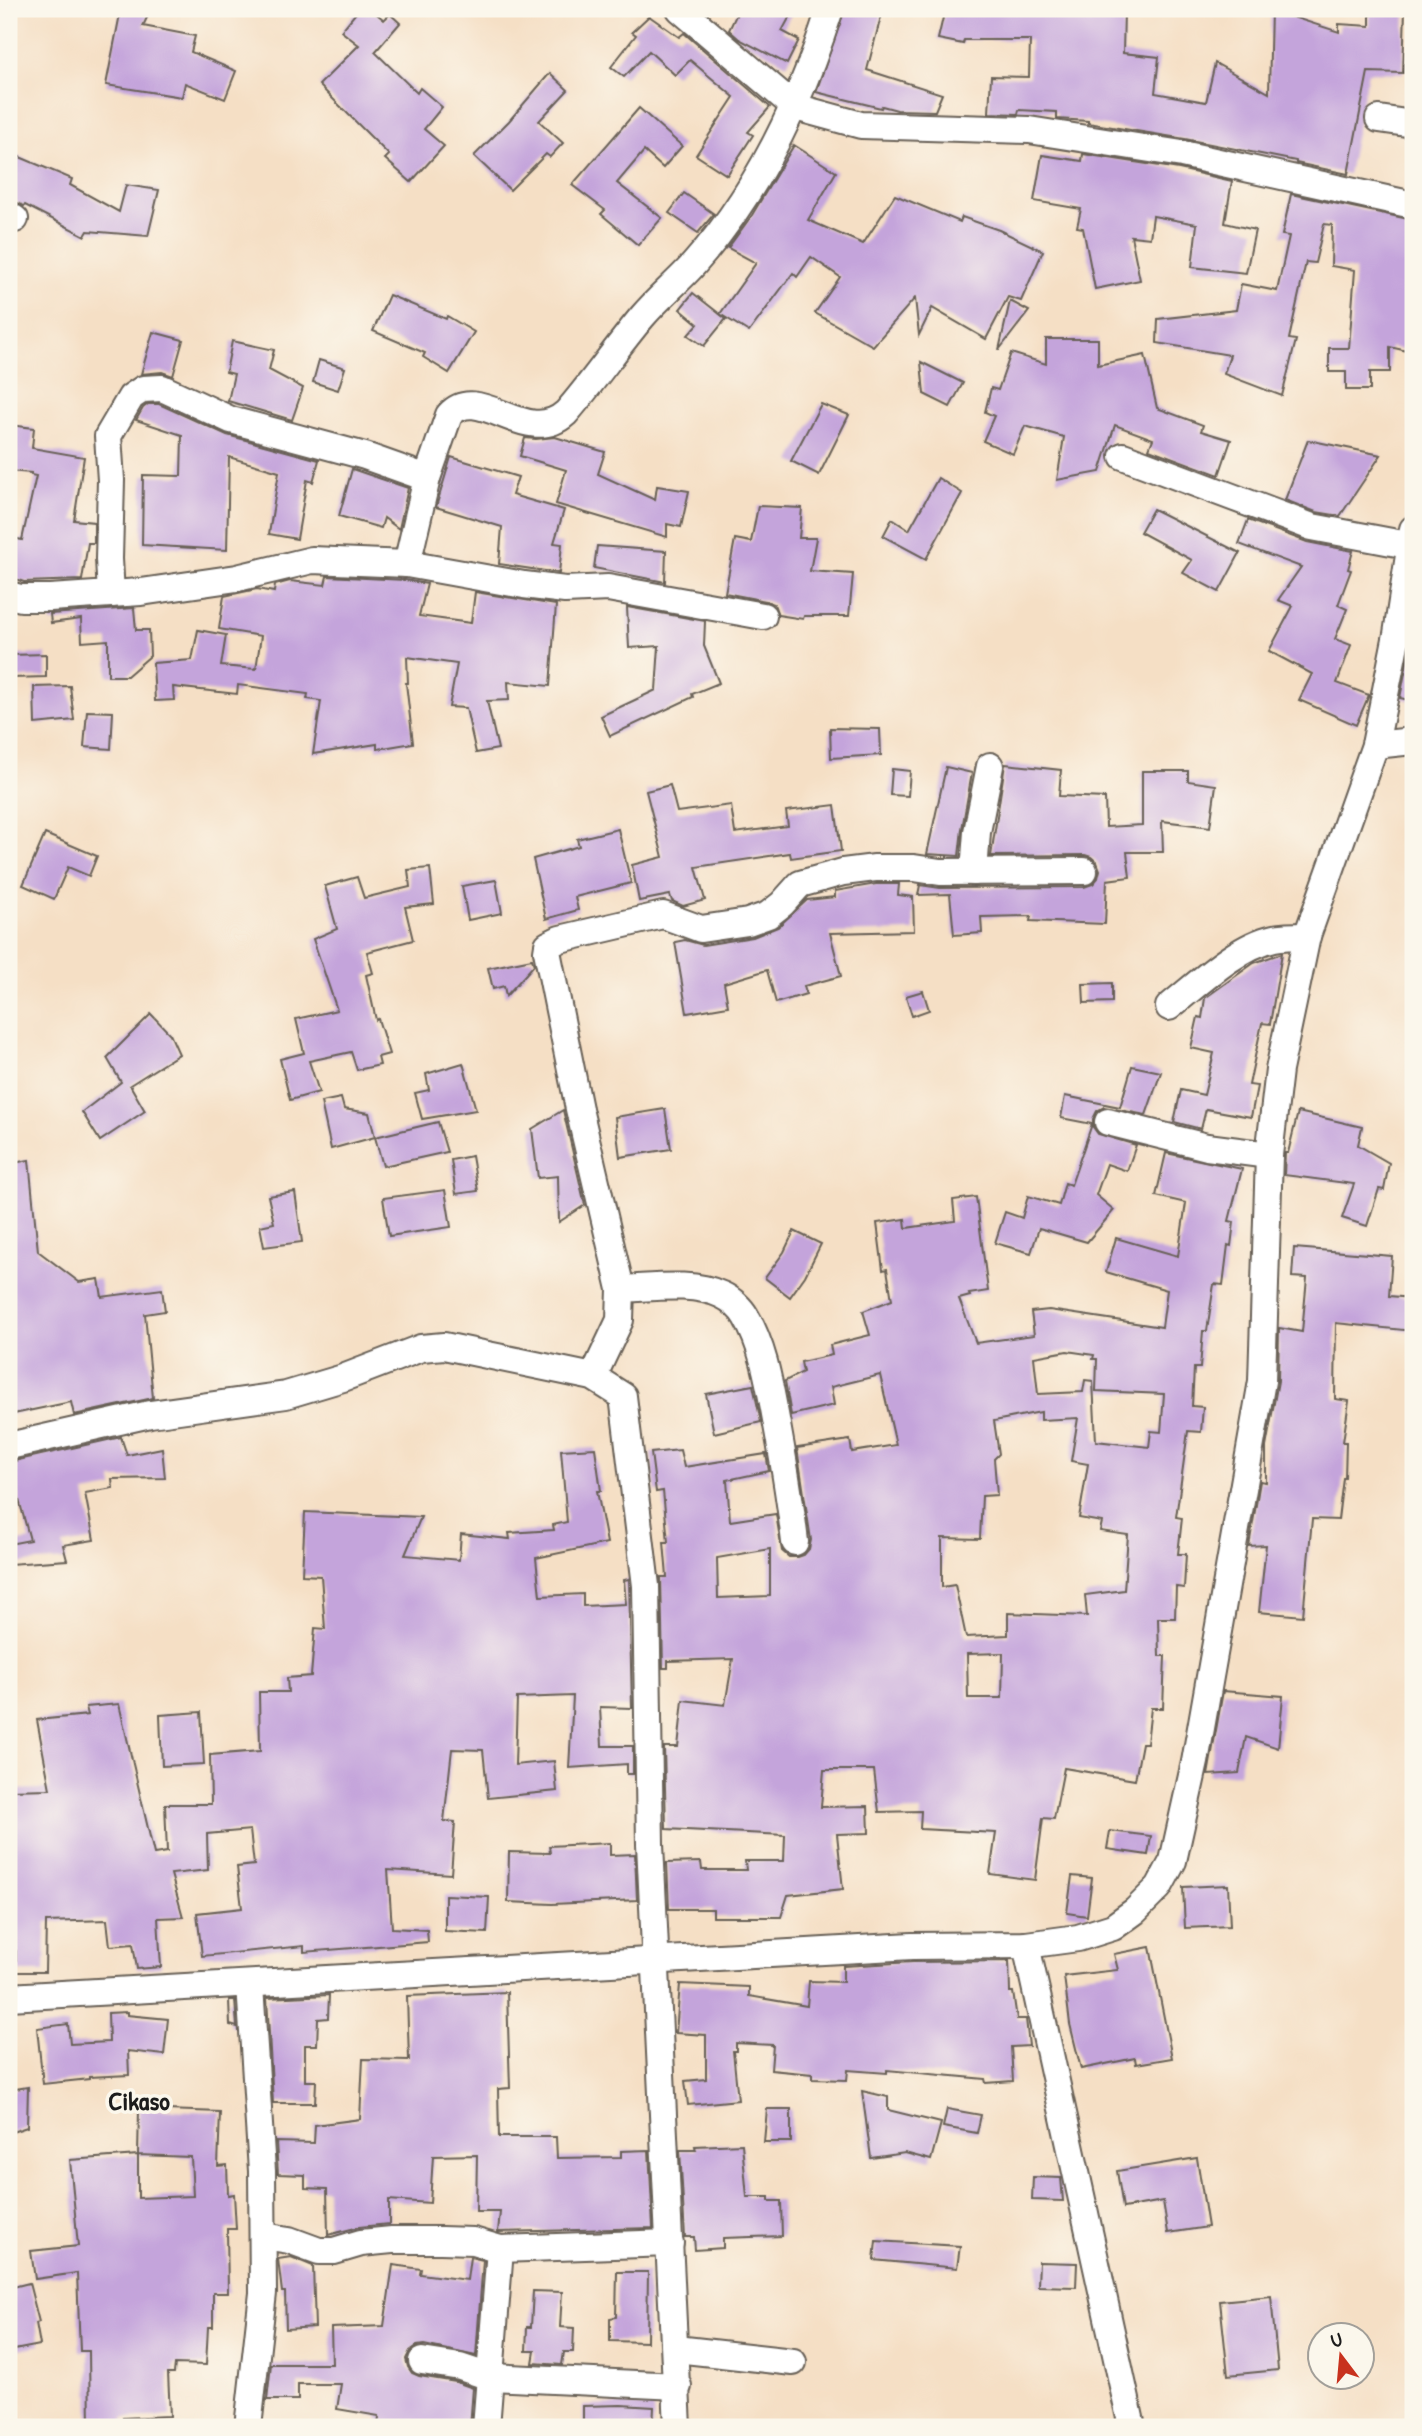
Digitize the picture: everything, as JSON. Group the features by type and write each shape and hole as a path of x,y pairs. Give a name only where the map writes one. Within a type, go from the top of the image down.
{"street":[{"path":"680,9 795,107 861,125 1029,130 1182,154 1413,205"},
{"path":"407,564 427,478 449,415 459,406 488,408 540,426 555,422 566,413 643,316 694,264 727,222 768,160 795,107 818,50 830,9"},
{"path":"1379,119 1413,124"},
{"path":"111,594 111,480 108,436 131,397 143,389 162,388 231,420 365,456 427,478"},
{"path":"9,1997 655,1960 912,1947 1026,1945 1079,1938 1112,1927 1135,1911 1159,1887 1173,1861 1195,1762 1262,1381 1269,1155 1279,1070 1307,936 1375,745 1413,540 1312,527 1123,456"},
{"path":"9,595 21,598 50,598 111,594 237,578 312,560 407,564 565,590 608,588 763,616"},
{"path":"1375,745 1413,741"},
{"path":"974,872 977,832 990,766"},
{"path":"593,1377 621,1320 621,1289 576,1096 548,945 560,939 663,915 701,929 748,922 768,915 800,884 843,872 901,868 940,872 1084,871"},
{"path":"1169,1007 1234,957 1256,945 1273,938 1307,936"},
{"path":"1108,1122 1207,1146 1269,1155"},
{"path":"621,1289 698,1289 721,1295 746,1316 766,1370 788,1483 795,1542"},
{"path":"9,1446 150,1414 286,1395 344,1378 421,1348 433,1346 593,1377 625,1409 646,1586 648,1762 655,1960 678,2427"},
{"path":"1026,1945 1132,2427"},
{"path":"248,2427 263,2292 262,2171 250,1985"},
{"path":"263,2236 289,2240 319,2251 334,2251 371,2242 441,2239 473,2241 500,2249 670,2243"},
{"path":"486,2427 500,2249"},
{"path":"676,2349 793,2362"},
{"path":"422,2361 460,2367 490,2377 678,2386"}],"building":[{"path":"121,9 151,9 143,26 195,36 191,52 236,71 225,99 185,83 182,97 106,85"},
{"path":"359,9 371,9 384,20 390,14 400,23 375,52 417,93 420,88 442,107 424,129 444,146 411,182 385,159 389,155 319,85 359,45 341,31"},
{"path":"739,9 794,9 782,31 799,40 787,64 739,39 729,30"},
{"path":"845,9 883,9 867,70 942,94 935,111 881,108 816,92"},
{"path":"945,9 1124,11 1123,53 1159,57 1155,93 1206,102 1215,63 1269,93 1271,10 1339,32 1339,24 1370,26 1370,9 1405,9 1403,73 1368,72 1348,174 1185,139 1088,121 1057,119 1057,112 1019,110 1018,114 989,113 991,76 1029,77 1030,40 964,40 963,44 938,39"},
{"path":"649,16 679,37 684,33 770,107 748,132 753,135 727,175 696,155 734,97 690,60 675,75 649,51 624,77 611,67 636,35 632,32"},
{"path":"550,73 568,90 539,121 563,143 550,157 546,154 510,190 474,156 509,121"},
{"path":"639,108 682,146 663,168 644,151 617,183 662,218 638,245 601,214 605,210 572,185"},
{"path":"794,145 836,172 808,220 863,244 895,195 960,222 962,217 999,230 1043,251 1021,301 1008,297 986,339 932,308 919,335 915,298 873,346 815,313 840,277 811,257 797,277 793,273 749,332 720,314 756,263 728,248 752,215"},
{"path":"1083,154 1179,169 1232,181 1225,223 1255,230 1246,273 1192,267 1197,224 1153,216 1150,238 1131,236 1140,280 1095,289 1083,228 1077,227 1081,209 1034,201 1042,155 1082,161"},
{"path":"15,155 72,179 70,185 119,212 126,185 159,190 148,236 88,231 85,236 9,199 9,167"},
{"path":"684,193 714,214 698,233 669,213"},
{"path":"1291,194 1413,220 1413,275 1407,351 1390,347 1390,372 1370,372 1370,390 1346,390 1346,372 1329,372 1329,348 1349,348 1355,270 1331,266 1332,225 1324,224 1315,263 1306,262 1289,339 1296,340 1282,396 1224,374 1230,355 1157,343 1158,319 1236,310 1241,284 1277,291 1289,236 1282,235"},
{"path":"693,293 726,319 704,346 688,335 698,324 680,309"},
{"path":"389,295 446,319 447,316 474,332 449,373 423,357 425,353 373,331"},
{"path":"1010,301 1029,311 999,350"},
{"path":"153,332 183,340 173,376 162,372 141,374"},
{"path":"1046,339 1098,339 1098,365 1145,355 1157,408 1203,425 1201,431 1231,440 1219,475 1149,449 1153,439 1115,425 1100,472 1057,480 1064,437 1025,426 1013,454 983,441 994,416 985,412 991,388 998,390 1011,353 1046,364"},
{"path":"232,341 274,350 269,370 303,388 292,420 228,401 234,374 226,372"},
{"path":"319,360 345,368 338,390 313,382"},
{"path":"921,362 963,383 950,407 924,394"},
{"path":"148,404 159,404 227,435 319,460 313,482 307,480 297,539 269,534 279,472 229,457 227,550 142,545 143,475 181,476 182,435 136,420"},
{"path":"821,404 849,415 819,475 791,461"},
{"path":"9,425 34,428 32,448 84,457 74,520 94,522 94,543 88,543 82,580 24,582 9,577 9,537 22,540 36,476 9,471"},
{"path":"555,437 605,452 598,474 655,500 657,486 689,491 681,527 667,524 667,537 556,504 566,470 520,456 525,438"},
{"path":"1308,440 1381,455 1340,516 1316,512 1285,500"},
{"path":"451,457 518,477 512,495 564,510 554,543 562,544 559,573 499,564 502,527 436,507"},
{"path":"352,469 408,488 399,529 384,518 381,528 339,516"},
{"path":"938,478 962,493 926,559 883,536 892,519 909,530"},
{"path":"758,506 802,508 799,538 816,538 810,571 853,574 849,616 804,616 803,619 778,615 774,604 725,593 735,539 751,542"},
{"path":"1153,509 1240,553 1219,592 1183,573 1192,560 1140,532"},
{"path":"1248,520 1307,542 1353,551 1348,569 1351,570 1338,605 1347,609 1335,639 1351,645 1337,683 1369,695 1356,725 1299,700 1312,674 1269,651 1293,606 1278,600 1301,567 1239,544"},
{"path":"597,546 666,551 665,582 594,568"},
{"path":"327,576 405,580 427,584 419,616 471,623 475,592 556,605 550,686 508,682 509,700 487,701 498,749 476,753 466,708 449,707 457,664 407,657 406,683 413,743 377,749 377,744 313,754 321,701 307,699 308,694 238,685 237,694 173,687 174,700 155,701 153,663 192,660 198,630 226,635 221,666 256,669 261,636 219,629 224,596 257,589 274,592 275,585 290,581 325,585"},
{"path":"627,607 705,621 704,646 719,683 610,736 601,716 656,690 659,646 629,648"},
{"path":"134,608 136,630 149,630 150,656 127,676 108,676 108,640 82,642 81,619 51,623 50,614"},
{"path":"1413,632 1413,701 1400,698"},
{"path":"46,654 46,677 11,678 10,655"},
{"path":"70,686 74,720 35,724 34,687"},
{"path":"87,711 113,712 111,749 84,747"},
{"path":"830,728 880,729 881,755 831,758"},
{"path":"1005,764 1061,770 1059,796 1105,798 1106,827 1142,825 1142,771 1188,771 1188,781 1216,785 1210,827 1162,821 1163,852 1127,852 1130,877 1107,880 1105,924 1030,921 1031,916 981,917 982,933 954,935 950,894 918,895 920,885 940,888 1084,887 1093,884 1098,878 1100,870 1097,862 1085,855 991,856"},
{"path":"946,767 972,773 959,856 927,854"},
{"path":"892,769 910,771 908,796 890,795"},
{"path":"670,785 677,812 731,805 735,833 788,826 786,811 835,805 841,851 791,858 790,853 696,867 705,900 683,906 672,901 670,895 639,901 632,865 663,857 646,791"},
{"path":"618,829 631,883 575,897 578,910 546,919 533,859 579,846 577,839"},
{"path":"45,834 97,856 89,876 68,867 54,899 23,885"},
{"path":"430,868 434,904 405,907 413,940 367,952 373,973 366,975 376,1020 378,1019 389,1054 378,1057 380,1065 357,1070 351,1052 309,1061 319,1092 290,1100 280,1059 304,1053 296,1019 337,1010 313,939 337,929 325,886 357,877 364,898 410,887 408,870"},
{"path":"496,880 502,913 468,920 462,886"},
{"path":"876,884 899,884 898,895 913,897 914,931 830,933 841,976 804,986 806,994 776,1003 767,970 724,983 728,1006 687,1013 675,942 685,940 703,945 753,937 778,927 807,900 835,897 835,891"},
{"path":"1282,953 1270,1024 1262,1023 1249,1085 1257,1086 1251,1117 1206,1109 1201,1129 1174,1122 1181,1090 1204,1095 1214,1053 1191,1048 1198,1017 1202,1018 1205,998 1254,963"},
{"path":"532,959 534,965 506,996 504,986 493,989 488,968"},
{"path":"1112,983 1112,1002 1084,1003 1083,984"},
{"path":"923,991 929,1010 912,1016 906,996"},
{"path":"151,1014 170,1034 179,1054 130,1085 145,1111 100,1141 82,1112 121,1082 107,1058"},
{"path":"463,1063 476,1110 422,1119 415,1093 429,1090 426,1074"},
{"path":"1132,1066 1161,1072 1146,1115 1104,1107 1097,1111 1093,1119 1093,1127 1098,1134 1136,1145 1127,1171 1107,1164 1096,1195 1114,1210 1087,1242 1039,1228 1031,1253 995,1243 1005,1212 1022,1218 1028,1196 1059,1205 1065,1183 1071,1185 1092,1124 1061,1118 1065,1096 1120,1107"},
{"path":"341,1098 344,1109 369,1113 375,1137 331,1149 321,1102"},
{"path":"665,1109 671,1149 620,1157 615,1117"},
{"path":"563,1110 585,1205 559,1222 558,1176 538,1178 532,1129"},
{"path":"1298,1112 1362,1127 1358,1145 1389,1163 1384,1190 1379,1189 1367,1226 1342,1218 1354,1184 1284,1175 1285,1153 1288,1153"},
{"path":"438,1122 447,1152 383,1166 375,1137"},
{"path":"1166,1153 1242,1169 1229,1221 1234,1222 1223,1285 1214,1284 1207,1331 1203,1331 1200,1368 1194,1368 1192,1406 1203,1407 1201,1432 1188,1431 1176,1517 1182,1518 1178,1554 1186,1554 1184,1588 1176,1587 1175,1618 1158,1618 1159,1656 1165,1656 1163,1708 1151,1708 1147,1743 1142,1743 1135,1780 1064,1768 1054,1819 1043,1818 1035,1880 990,1874 996,1833 920,1829 921,1811 879,1812 874,1770 824,1770 821,1807 868,1806 869,1833 837,1834 843,1889 788,1895 781,1917 713,1917 713,1909 669,1909 667,1863 701,1862 702,1870 746,1870 745,1861 784,1861 785,1835 666,1829 664,1747 678,1747 683,1700 725,1705 733,1659 668,1661 668,1668 663,1668 661,1577 667,1577 664,1542 668,1542 663,1491 656,1492 651,1453 680,1450 684,1467 766,1454 769,1471 727,1480 730,1521 776,1514 782,1551 789,1557 804,1555 811,1540 797,1448 850,1440 852,1452 896,1445 880,1375 831,1387 834,1405 791,1415 785,1381 803,1372 801,1362 832,1355 830,1345 870,1335 863,1311 892,1300 887,1269 883,1270 877,1223 905,1219 906,1228 955,1221 953,1200 976,1197 988,1291 969,1294 970,1296 959,1299 976,1343 1034,1335 1031,1312 1049,1310 1162,1327 1167,1290 1106,1272 1116,1238 1178,1256 1186,1203 1156,1196","holes":["1067,1351 1094,1355 1093,1359 1097,1359 1096,1391 1164,1394 1161,1432 1151,1431 1149,1447 1096,1441 1093,1381 1085,1380 1083,1392 1038,1394 1034,1357","1041,1412 1041,1420 1078,1418 1071,1461 1088,1464 1079,1518 1102,1522 1100,1531 1128,1535 1124,1590 1085,1595 1087,1616 1008,1613 1008,1635 966,1637 955,1585 942,1587 942,1538 980,1539 982,1496 997,1495 994,1459 999,1454 994,1421","770,1549 770,1596 718,1598 717,1558","1003,1653 1002,1698 968,1698 967,1654"]},
{"path":"472,1156 478,1191 456,1194 451,1160"},
{"path":"29,1160 38,1251 79,1282 99,1279 102,1297 162,1289 165,1311 145,1314 153,1398 74,1415 71,1402 9,1415 9,1164"},
{"path":"445,1190 451,1227 389,1236 383,1198"},
{"path":"295,1192 302,1242 264,1247 260,1226 274,1223 268,1196"},
{"path":"794,1231 821,1244 805,1276 790,1297 765,1278 784,1252"},
{"path":"1294,1248 1392,1256 1389,1296 1413,1298 1413,1331 1336,1323 1335,1399 1349,1401 1343,1442 1346,1442 1345,1478 1338,1520 1312,1519 1303,1616 1259,1612 1266,1545 1249,1546 1260,1481 1266,1482 1266,1447 1278,1381 1279,1328 1302,1332 1307,1278 1292,1277"},
{"path":"753,1385 761,1422 714,1433 706,1394"},
{"path":"121,1437 127,1455 162,1448 165,1478 112,1479 113,1488 85,1493 94,1540 63,1545 67,1560 9,1564 9,1544 30,1540 18,1496 14,1461"},
{"path":"595,1448 601,1491 597,1491 607,1543 536,1558 540,1596 583,1594 583,1606 626,1604 624,1580 629,1579 632,1708 600,1707 602,1746 633,1746 633,1774 627,1774 627,1764 569,1768 573,1696 517,1698 515,1765 554,1761 557,1791 488,1798 483,1750 452,1749 444,1821 455,1822 451,1874 388,1870 392,1928 427,1930 428,1942 304,1952 304,1946 202,1956 197,1913 242,1908 237,1867 254,1865 250,1830 207,1834 208,1870 171,1874 183,1917 158,1918 161,1967 137,1969 133,1944 110,1946 107,1920 46,1922 45,1972 16,1972 16,1951 9,1951 9,1790 50,1789 37,1720 88,1715 86,1707 119,1704 154,1854 167,1852 165,1804 211,1804 210,1755 260,1751 259,1692 288,1692 287,1678 311,1676 315,1628 325,1629 321,1576 302,1575 305,1512 421,1517 405,1555 459,1560 461,1534 510,1539 509,1533 554,1530 553,1525 567,1522 561,1450"},
{"path":"1223,1691 1283,1696 1278,1748 1246,1737 1239,1773 1208,1775"},
{"path":"201,1712 204,1764 162,1766 160,1715"},
{"path":"1110,1831 1151,1836 1148,1855 1107,1849"},
{"path":"610,1843 610,1855 635,1854 637,1900 552,1904 508,1902 509,1852 550,1853 549,1846"},
{"path":"1072,1876 1092,1878 1087,1916 1067,1913"},
{"path":"1228,1885 1230,1926 1185,1928 1183,1887"},
{"path":"445,1895 489,1897 487,1933 445,1931"},
{"path":"1150,1947 1172,2058 1136,2064 1135,2058 1081,2069 1070,2024 1064,1976 1118,1970 1114,1954"},
{"path":"1009,1961 1010,1992 1013,1992 1017,2019 1026,2019 1029,2046 1011,2047 1013,2081 986,2083 985,2079 887,2070 887,2073 848,2070 847,2080 812,2079 812,2074 771,2070 773,2045 736,2043 736,2051 733,2051 738,2100 688,2105 685,2081 706,2079 706,2035 676,2033 680,1984 749,1987 749,1996 807,2006 809,1981 843,1982 843,1966"},
{"path":"507,1992 510,2088 498,2089 499,2137 556,2137 557,2158 621,2157 621,2151 649,2150 653,2228 498,2232 500,2212 476,2212 477,2155 433,2156 430,2203 389,2200 389,2224 359,2227 328,2235 327,2189 305,2188 305,2175 278,2174 276,2142 314,2143 315,2125 360,2119 363,2059 409,2060 407,1996"},
{"path":"329,1995 328,2018 318,2019 317,2045 305,2045 305,2081 316,2081 315,2103 273,2103 267,1998"},
{"path":"229,2000 235,2000 237,2027 230,2025"},
{"path":"127,2012 127,2015 168,2019 164,2055 128,2051 129,2075 89,2077 43,2084 37,2028 68,2024 70,2044 109,2042 108,2013"},
{"path":"28,2087 27,2127 9,2133 9,2090"},
{"path":"862,2091 888,2097 888,2110 941,2123 931,2160 905,2153 871,2158"},
{"path":"139,2109 220,2112 218,2166 227,2165 228,2195 234,2194 236,2229 227,2229 228,2293 213,2293 213,2327 208,2327 206,2365 175,2364 174,2373 168,2373 170,2416 123,2418 124,2427 90,2427 89,2351 80,2351 77,2273 35,2279 31,2251 78,2246 70,2160 138,2155","holes":["138,2155 191,2157 193,2196 138,2198"]},
{"path":"767,2109 791,2109 791,2142 764,2142"},
{"path":"947,2109 981,2115 977,2133 943,2127"},
{"path":"742,2144 747,2197 769,2197 769,2201 781,2201 782,2236 723,2238 723,2248 695,2250 694,2237 685,2237 680,2150 696,2150 695,2146"},
{"path":"1197,2158 1208,2227 1168,2233 1163,2201 1123,2208 1117,2171"},
{"path":"1033,2177 1061,2178 1063,2201 1032,2200"},
{"path":"876,2241 960,2246 957,2268 874,2260"},
{"path":"291,2257 313,2266 315,2327 286,2329 285,2292 282,2292 278,2259"},
{"path":"470,2257 483,2260 476,2356 424,2345 410,2351 406,2359 412,2373 473,2388 470,2427 378,2427 379,2416 337,2409 341,2384 298,2384 298,2400 267,2400 271,2364 332,2364 331,2328 384,2326 393,2265 421,2269 420,2274 467,2280"},
{"path":"1039,2262 1077,2263 1076,2287 1038,2286"},
{"path":"617,2272 648,2272 647,2342 610,2341 610,2318 616,2317"},
{"path":"29,2283 39,2322 36,2323 40,2345 9,2351 9,2288"},
{"path":"533,2291 562,2292 560,2327 574,2328 573,2352 564,2352 562,2365 533,2363 535,2351 526,2351 527,2327 531,2327"},
{"path":"1271,2296 1278,2370 1228,2375 1220,2301"},
{"path":"583,2406 654,2407 653,2427 583,2427"}],"district":[{"name":"Cikaso","path":"139,2100"}]}
